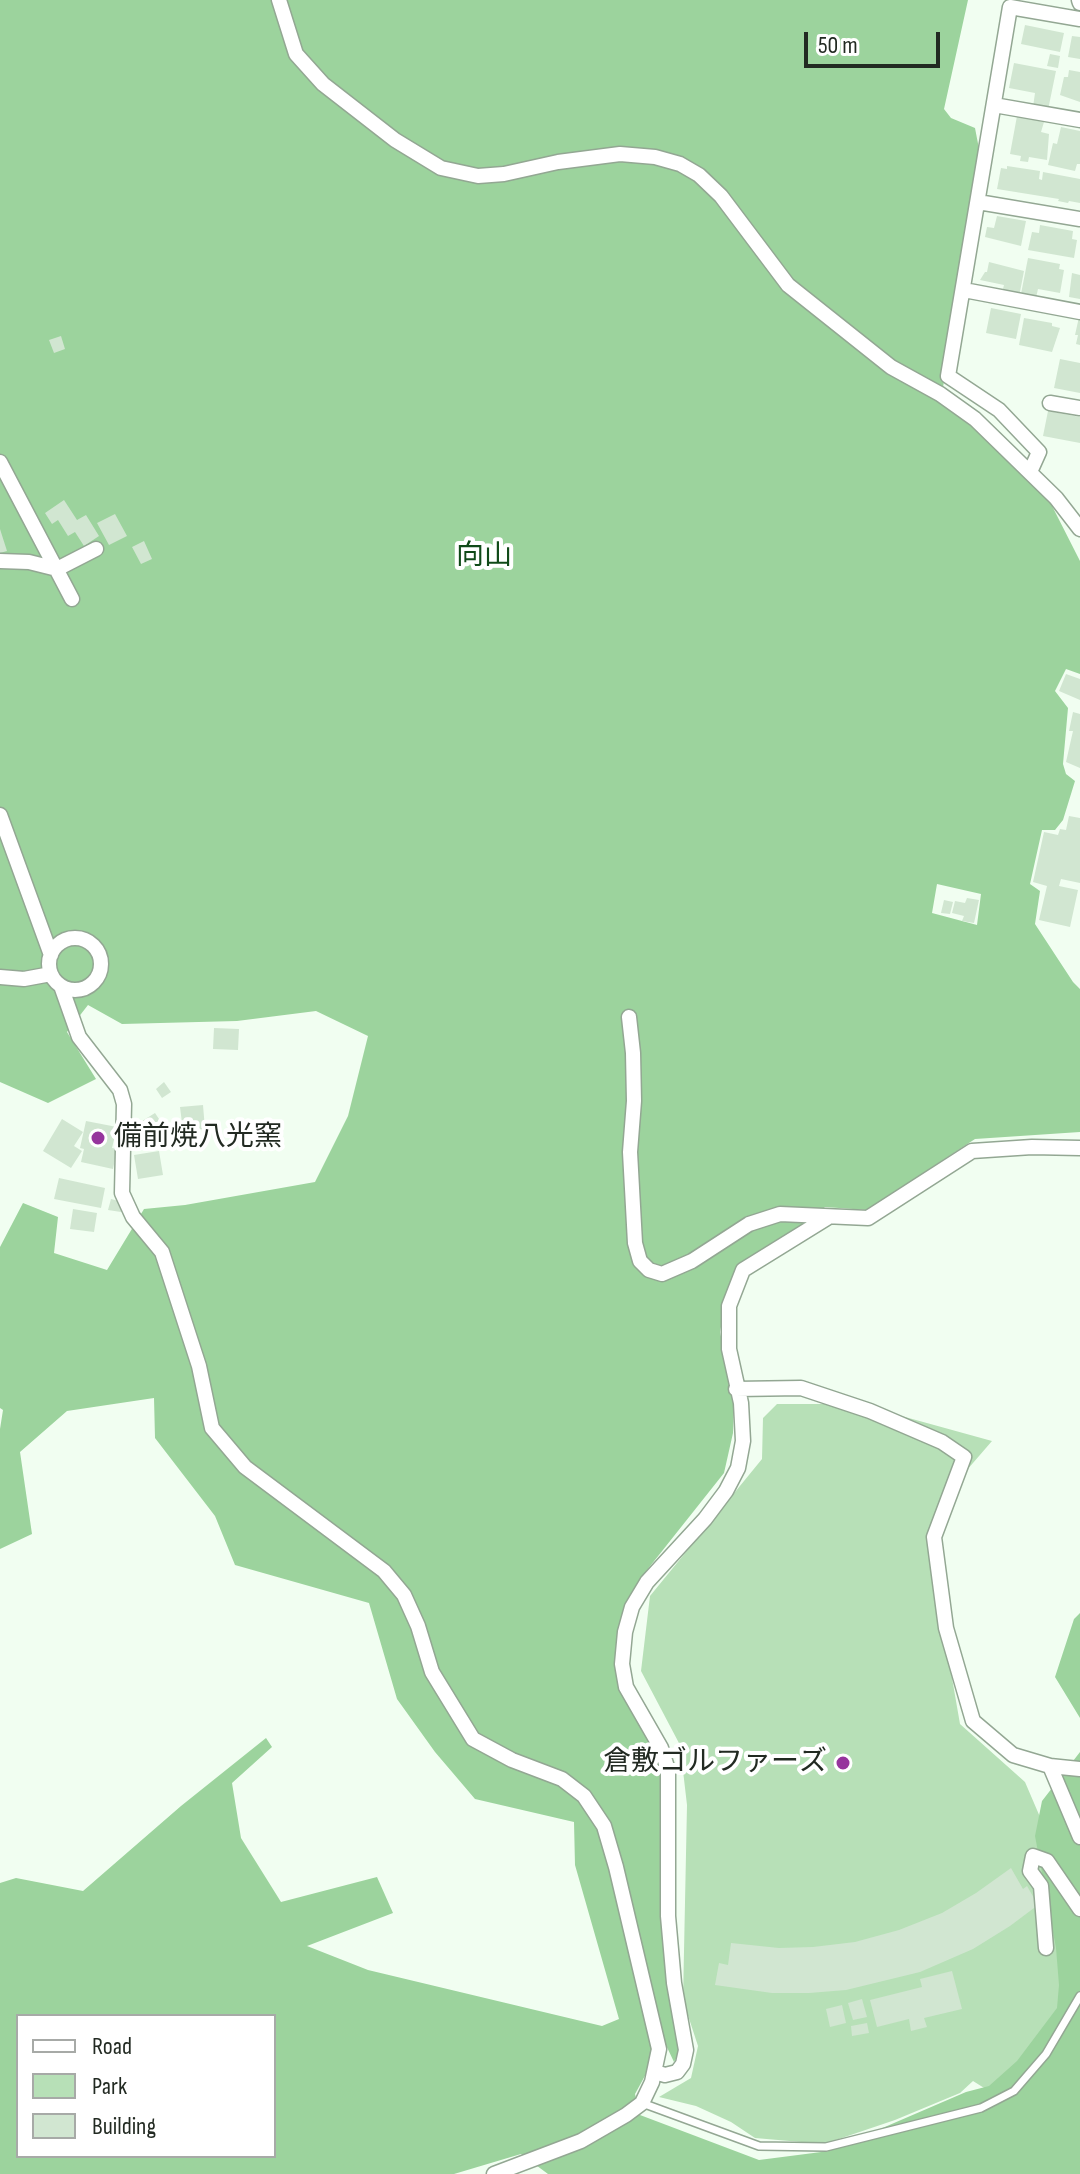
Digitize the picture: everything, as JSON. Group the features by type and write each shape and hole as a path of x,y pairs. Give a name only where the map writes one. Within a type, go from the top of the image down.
{"street":[{"path":"279,0 296,54 323,84 395,140 441,168 478,176 620,154 668,160 699,175 721,196 788,285 891,367 940,394 975,419 1030,472 1080,529"},
{"path":"1030,472 1039,452 999,410 948,376 1010,7 1080,19"},
{"path":"994,105 1080,120"},
{"path":"978,202 1080,219"},
{"path":"964,290 1080,312"},
{"path":"1050,403 1080,408"},
{"path":"0,462 72,599"},
{"path":"0,561 29,562 57,569 96,549"},
{"path":"0,815 51,955 56,980 79,1037 120,1090 124,1104 122,1193 133,1217 162,1252 199,1366 212,1428 245,1467 384,1571 404,1595 418,1626 432,1672 473,1739 512,1760 562,1779 584,1796 604,1826 659,2049 655,2072 642,2103 626,2115 581,2141 494,2174"},
{"path":"0,977 56,980 77,990 92,984 101,971 99,953 93,945 74,938 56,947 51,955"},
{"path":"629,1017 633,1053 634,1101 630,1152 635,1243 640,1261 649,1270 662,1274 692,1261 749,1224 780,1214 868,1218 972,1151 1080,1148"},
{"path":"655,2072 665,2075 677,2072 683,2064 686,2050 674,1983 668,1916 668,1770 661,1748 626,1687 622,1664 625,1632 632,1607 647,1582 705,1519 726,1491 738,1468 743,1441 741,1403 729,1349 729,1306 743,1270 827,1218"},
{"path":"736,1389 801,1388 870,1411 942,1442 964,1457 934,1537 946,1628 973,1721 1013,1755 1050,1766 1080,1769"},
{"path":"1050,1766 1080,1837"},
{"path":"1046,1948 1041,1886 1030,1871 1033,1856 1047,1861 1080,1909"}],"lane":[{"path":"642,2103 759,2146 826,2147 981,2108 1014,2091 1046,2054 1080,1996"}],"green space":[{"name":"向山","path":"0,0 968,0 944,109 951,118 975,128 980,154 941,400 973,423 1048,498 1080,561 1080,674 1066,669 1055,691 1068,708 1063,764 1066,774 1075,781 1063,820 1055,830 1042,830 1030,884 1040,891 1035,924 1080,989 1080,1132 975,1139 867,1210 825,1207 742,1265 727,1295 720,1332 734,1400 733,1433 724,1473 647,1570 627,1602 617,1655 656,1750 664,1782 681,2050 674,2062 664,2041 635,2094 640,2115 759,2160 829,2151 966,2092 989,2086 1017,2061 1057,2008 1056,1948 1035,1836 1042,1801 1080,1752 1080,2174 548,2174 521,2154 454,2174 0,2174 0,1883 16,1878 83,1891 266,1738 272,1747 232,1783 241,1838 281,1902 377,1877 393,1913 307,1946 368,1970 602,2026 619,2019 575,1865 574,1822 475,1799 435,1752 397,1699 369,1603 235,1565 215,1516 155,1438 154,1398 67,1411 20,1452 32,1534 0,1549 0,1429 3,1410 0,1408 0,1247 23,1203 58,1217 54,1253 107,1270 144,1209 185,1205 315,1182 348,1116 368,1036 316,1011 237,1021 122,1024 88,1005 67,1032 96,1079 48,1103 0,1082","holes":["937,884 981,894 977,925 932,913"]},
{"name":"倉敷ゴルファーズ","path":"777,1404 858,1404 992,1441 941,1500 927,1534 960,1724 1025,1782 1046,1831 1067,1998 1019,2066 989,2091 973,2081 960,2093 895,2120 824,2144 755,2138 731,2122 696,2106 659,2097 691,2078 698,2046 683,2000 687,1805 680,1745 641,1671 650,1596 762,1459 763,1418"},
{"path":"1080,1613 1080,1718 1055,1677 1074,1619"}],"building":[{"path":"1025,25 1064,33 1060,52 1021,44"},
{"path":"1072,36 1080,37 1080,59 1068,57"},
{"path":"1050,54 1060,56 1058,68 1047,66"},
{"path":"1014,63 1056,71 1048,110 1033,107 1035,93 1009,88"},
{"path":"1069,70 1080,72 1080,102 1060,95"},
{"path":"1017,116 1044,122 1041,132 1049,134 1047,160 1029,157 1028,162 1020,161 1021,156 1010,154"},
{"path":"1061,127 1080,131 1080,164 1077,164 1075,171 1048,165"},
{"path":"1007,166 1040,171 1039,179 1042,180 1043,172 1080,179 1080,203 997,189 1001,168 1007,169"},
{"path":"997,216 1026,221 1021,246 985,237 987,227 994,228"},
{"path":"1040,225 1073,231 1072,239 1077,240 1074,258 1028,250 1032,232 1039,233"},
{"path":"1028,258 1060,264 1059,269 1064,270 1060,293 1038,289 1035,302 1020,299"},
{"path":"989,262 1024,271 1019,297 1002,293 1004,285 980,280 987,272"},
{"path":"1072,273 1080,275 1080,299 1069,297"},
{"path":"991,308 1021,314 1016,339 986,333"},
{"path":"1079,317 1080,345 1076,344 1078,335 1075,335"},
{"path":"1024,318 1052,323 1052,326 1060,328 1052,352 1019,345"},
{"path":"61,336 65,349 54,353 49,340"},
{"path":"1060,359 1080,363 1080,393 1054,388"},
{"path":"1048,411 1080,417 1080,443 1043,436"},
{"path":"64,500 77,520 86,515 99,536 84,546 75,532 68,536 58,520 52,524 45,513"},
{"path":"115,514 127,536 109,545 97,523"},
{"path":"0,529 7,551 0,553"},
{"path":"144,541 152,559 141,564 132,547"},
{"path":"1066,674 1080,679 1080,700 1059,691"},
{"path":"1073,712 1080,714 1080,768 1066,762 1073,731 1069,731"},
{"path":"1069,816 1080,818 1080,883 1061,879 1059,886 1078,890 1070,927 1039,920 1047,886 1033,882 1044,832 1058,835 1060,829 1066,830"},
{"path":"967,898 979,900 974,923 962,921 964,916 952,913 955,901 965,903"},
{"path":"944,900 953,902 950,914 941,913"},
{"path":"214,1028 239,1029 238,1050 213,1049"},
{"path":"164,1082 171,1092 162,1098 156,1089"},
{"path":"203,1105 205,1129 183,1131 180,1107"},
{"path":"155,1113 169,1134 148,1148 134,1126"},
{"path":"62,1119 83,1132 74,1146 82,1151 71,1168 43,1151"},
{"name":"備前焼八光窯","path":"86,1121 117,1127 112,1148 117,1149 113,1169 81,1162 84,1149 80,1148"},
{"path":"159,1151 163,1175 138,1179 134,1155"},
{"path":"59,1178 105,1188 101,1208 54,1199"},
{"path":"111,1199 123,1202 121,1212 108,1210"},
{"path":"73,1209 97,1213 94,1232 70,1229"},
{"path":"1011,1868 1023,1889 1027,1886 1038,1905 973,1949 920,1972 846,1990 809,1993 772,1993 715,1985 719,1963 728,1965 731,1943 779,1948 855,1942 899,1930 942,1913"},
{"path":"952,1971 962,2009 924,2018 927,2027 911,2031 909,2019 877,2027 870,2000 922,1987 920,1979"},
{"path":"862,1999 867,2017 853,2020 848,2003"},
{"path":"842,2005 846,2023 830,2027 826,2009"},
{"path":"867,2023 869,2033 852,2036 851,2026"}],"place":[{"name":"備前焼八光窯","path":"98,1138"},
{"name":"倉敷ゴルファーズ","path":"843,1763"}]}
